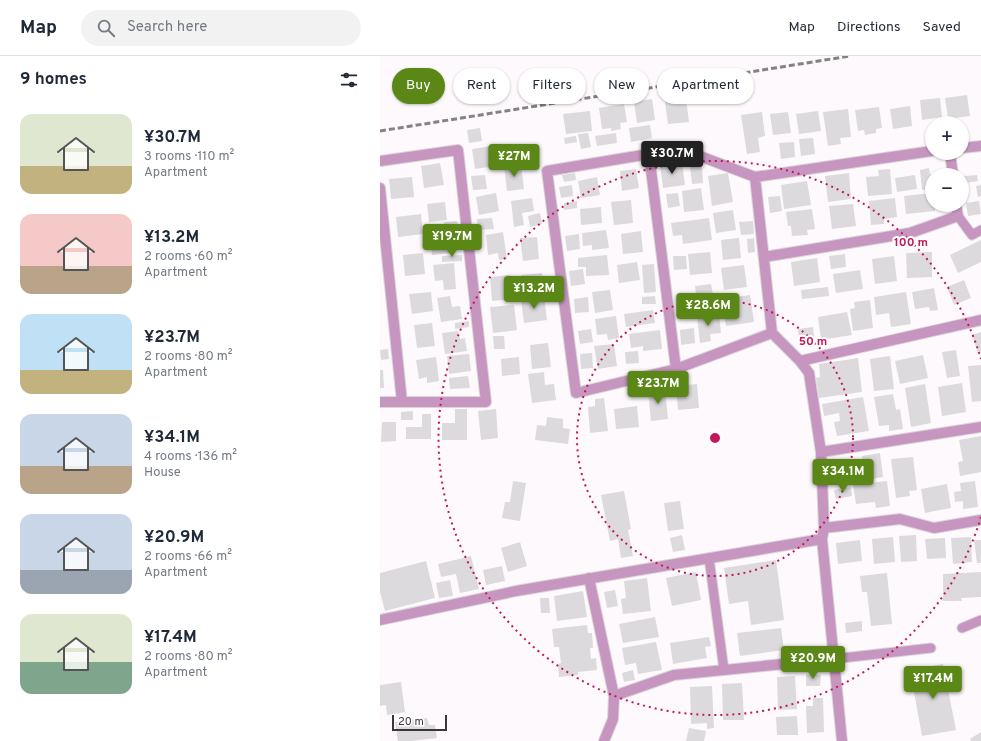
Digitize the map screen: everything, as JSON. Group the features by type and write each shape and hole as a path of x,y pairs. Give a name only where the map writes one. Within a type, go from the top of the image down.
{"street":[{"path":"969,147 981,146"},
{"path":"380,161 458,150 486,402 380,402"},
{"path":"772,333 676,369 576,394 547,171 649,154 684,150 755,177 925,152"},
{"path":"649,154 676,369"},
{"path":"755,177 772,333 800,361 809,373 821,452 824,528 822,539 842,741"},
{"path":"380,188 402,402"},
{"path":"764,257 910,233 958,216 957,212"},
{"path":"800,361 981,320"},
{"path":"821,452 981,427"},
{"path":"824,528 900,518 934,528 981,520"},
{"path":"380,620 516,591 822,539"},
{"path":"589,578 614,696 613,718 604,741"},
{"path":"614,696 674,675 833,660"}],"lane":[{"path":"958,216 972,235 981,230"},
{"path":"709,558 724,670"},
{"path":"962,628 981,620"},
{"path":"833,660 931,648"}],"building":[{"path":"967,95 970,116 948,116 945,98"},
{"path":"940,98 942,116 925,116 925,120 922,120 920,100"},
{"path":"652,99 655,120 637,123 634,104 649,104 649,100"},
{"path":"624,104 627,122 620,123 621,129 611,131 611,128 602,129 599,108"},
{"path":"665,104 687,104 689,122 668,124"},
{"path":"910,106 912,126 893,129 890,109"},
{"path":"879,107 882,128 876,129 876,133 865,135 864,130 858,131 855,110"},
{"path":"848,109 851,137 840,138 841,144 828,146 823,112"},
{"path":"590,111 592,131 566,134 563,114"},
{"path":"818,111 821,131 799,134 796,114"},
{"path":"762,112 765,136 758,138 760,152 747,154 741,115"},
{"path":"788,112 791,133 773,135 770,114"},
{"path":"650,125 652,138 631,142 629,128"},
{"path":"480,128 482,141 469,143 467,130"},
{"path":"588,133 591,147 581,149 578,134"},
{"path":"616,133 617,143 597,146 595,136"},
{"path":"576,136 577,142 565,144 564,138"},
{"path":"813,138 815,154 801,156 799,139"},
{"path":"794,142 795,157 781,159 779,143"},
{"path":"492,146 495,166 475,169 472,149"},
{"path":"440,163 444,185 424,188 421,166"},
{"path":"682,163 685,185 663,188 660,165"},
{"path":"521,164 524,189 507,191 504,166"},
{"path":"702,166 703,183 692,184 690,167"},
{"path":"636,169 639,188 622,191 620,171"},
{"path":"890,169 892,194 868,196 866,177 879,176 878,170"},
{"path":"925,169 925,190 922,190 920,170"},
{"path":"575,173 576,180 564,182 562,175"},
{"path":"728,173 733,202 712,206 708,176"},
{"path":"849,173 851,199 828,202 825,176"},
{"path":"485,175 487,189 473,190 471,176"},
{"path":"915,175 917,189 897,192 895,178"},
{"path":"977,175 978,181 969,182 969,176"},
{"path":"412,177 414,197 391,199 389,179"},
{"path":"597,177 600,195 581,198 578,181"},
{"path":"807,181 811,205 784,209 781,185"},
{"path":"572,185 573,196 561,198 559,187"},
{"path":"981,185 981,196 978,197 976,186"},
{"path":"701,188 704,210 684,212 682,191"},
{"path":"496,193 499,211 479,215 476,197"},
{"path":"678,193 680,206 668,208 666,194"},
{"path":"925,194 925,212 906,214 904,196"},
{"path":"780,196 782,211 770,213 768,197"},
{"path":"532,198 534,211 522,213 524,225 514,227 511,201"},
{"path":"895,198 897,217 884,219 884,224 871,225 869,201"},
{"path":"631,200 633,223 614,225 611,202"},
{"path":"577,201 577,208 564,210 564,203"},
{"path":"979,201 981,214 968,216 969,203"},
{"path":"445,202 447,220 429,222 427,204"},
{"path":"853,204 856,226 832,229 829,206"},
{"path":"601,207 602,223 581,225 580,209"},
{"path":"812,209 815,229 807,230 808,235 792,236 791,226 788,226 786,212"},
{"path":"733,210 736,230 716,233 713,213"},
{"path":"540,213 542,224 530,227 528,216"},
{"path":"421,214 423,234 398,237 396,217"},
{"path":"492,218 494,229 478,230 477,219"},
{"path":"709,218 712,240 683,244 682,235 673,236 671,223"},
{"path":"457,221 458,229 445,231 444,222"},
{"path":"753,221 754,234 741,235 739,222"},
{"path":"606,230 609,248 592,250 592,245 583,246 582,233"},
{"path":"641,231 643,252 623,254 621,234"},
{"path":"503,232 507,259 499,260 498,253 488,255 486,235"},
{"path":"448,233 450,253 432,255 430,236"},
{"path":"579,234 580,249 567,251 565,236"},
{"path":"537,237 539,259 523,261 520,238"},
{"path":"739,238 741,258 723,260 721,240"},
{"path":"754,238 755,252 748,253 747,239"},
{"path":"981,240 981,262 958,273 950,255"},
{"path":"710,252 712,273 690,275 688,254"},
{"path":"932,252 932,277 907,278 906,253"},
{"path":"423,253 425,274 405,276 403,255"},
{"path":"845,254 846,267 831,269 829,256"},
{"path":"462,255 462,261 442,262 442,256"},
{"path":"607,255 609,275 586,276 586,267 578,267 578,258"},
{"path":"673,256 686,256 687,269 674,270"},
{"path":"894,256 897,281 875,284 872,259"},
{"path":"817,258 820,282 794,286 791,262"},
{"path":"637,262 640,280 619,283 617,265"},
{"path":"454,263 456,289 444,290 443,280 435,281 433,265"},
{"path":"654,264 656,292 644,293 642,265"},
{"path":"744,265 747,287 724,290 721,268"},
{"path":"583,269 585,284 571,286 569,271"},
{"path":"860,270 863,289 836,293 833,274"},
{"path":"542,273 544,291 523,293 521,275"},
{"path":"510,275 512,299 492,301 490,277"},
{"path":"964,280 971,298 954,305 947,287"},
{"path":"711,284 715,305 698,308 695,286"},
{"path":"828,287 829,296 802,299 801,290"},
{"path":"934,288 938,310 930,311 929,307 915,309 912,292"},
{"path":"610,290 613,310 595,313 592,292"},
{"path":"431,292 433,311 412,314 409,294"},
{"path":"906,292 911,324 891,327 889,313 876,315 874,297"},
{"path":"750,295 754,322 726,326 722,299"},
{"path":"450,296 452,307 460,306 462,319 441,322 437,298"},
{"path":"544,296 547,320 524,323 521,299"},
{"path":"655,296 656,304 642,304 642,297"},
{"path":"588,297 589,312 575,313 574,299"},
{"path":"870,300 873,328 853,331 850,309 855,308 854,302"},
{"path":"514,305 517,330 493,333 490,307"},
{"path":"653,310 655,323 626,327 624,314"},
{"path":"847,312 852,335 821,340 818,317"},
{"path":"719,314 721,333 710,334 711,341 700,343 697,316"},
{"path":"616,316 619,338 608,340 607,334 597,335 595,319"},
{"path":"469,321 469,327 455,329 455,323"},
{"path":"432,323 435,346 417,348 414,325"},
{"path":"813,327 815,345 800,347 798,329"},
{"path":"694,328 695,343 681,345 680,330"},
{"path":"591,329 593,342 580,344 578,331"},
{"path":"660,330 662,349 643,351 643,346 631,348 629,334"},
{"path":"458,331 460,339 465,338 467,351 445,354 442,333"},
{"path":"981,332 981,352 978,353 972,335"},
{"path":"493,336 504,336 505,349 494,349"},
{"path":"548,343 551,367 532,369 530,345"},
{"path":"614,344 617,366 598,369 594,346"},
{"path":"388,349 389,359 381,360 380,350"},
{"path":"956,350 960,376 947,378 942,352"},
{"path":"638,351 639,363 626,364 625,352"},
{"path":"592,353 593,368 581,369 580,354"},
{"path":"469,354 471,371 449,374 447,356"},
{"path":"923,355 928,378 900,384 895,361"},
{"path":"890,356 894,389 874,391 870,359"},
{"path":"436,357 439,381 427,383 427,377 419,379 416,360"},
{"path":"519,357 520,374 502,376 501,359"},
{"path":"858,358 862,392 819,398 816,378 820,377 819,364"},
{"path":"981,365 981,401 972,402 968,366"},
{"path":"380,370 383,370 384,388 380,388"},
{"path":"544,372 545,385 554,384 556,400 532,403 528,374"},
{"path":"468,376 470,388 450,389 449,378"},
{"path":"962,383 966,412 942,416 938,387"},
{"path":"697,384 699,408 678,410 676,386"},
{"path":"925,384 931,423 911,427 905,388"},
{"path":"665,389 668,419 651,421 648,391"},
{"path":"893,394 896,410 900,409 903,429 889,431 889,425 879,426 874,397"},
{"path":"863,397 869,431 837,436 834,422 840,421 839,413 824,416 822,404"},
{"path":"604,398 608,431 590,433 588,407 595,406 595,399"},
{"path":"637,406 639,427 616,429 614,409"},
{"path":"455,409 467,409 467,440 442,440 442,423 455,423"},
{"path":"496,409 498,438 481,440 478,411"},
{"path":"413,411 413,420 401,420 401,412"},
{"path":"422,414 431,414 431,439 406,439 406,427 422,427"},
{"path":"547,417 563,419 563,428 570,429 568,444 535,440 537,425 546,426"},
{"path":"382,422 396,422 396,441 381,442"},
{"path":"981,436 981,472 960,476 958,462 963,461 959,440"},
{"path":"880,453 883,477 866,480 862,456"},
{"path":"913,457 917,490 909,491 910,496 896,498 891,459"},
{"path":"513,481 526,483 520,521 502,518 505,502 510,502"},
{"path":"887,481 890,506 876,508 875,502 856,504 853,485"},
{"path":"975,481 978,507 963,509 963,501 955,502 954,492 961,491 960,483"},
{"path":"947,484 951,508 925,513 921,489"},
{"path":"851,487 852,496 836,499 834,490"},
{"path":"624,491 631,529 628,530 633,556 621,558 618,539 610,541 601,495"},
{"path":"680,501 684,529 668,531 664,503"},
{"path":"682,535 685,550 673,552 670,538"},
{"path":"916,535 917,561 901,562 899,536"},
{"path":"893,537 895,562 874,564 872,539"},
{"path":"971,537 972,562 953,564 951,538"},
{"path":"945,538 946,558 927,559 925,539"},
{"path":"860,540 862,561 838,564 836,543"},
{"path":"974,540 981,540 981,563 977,563"},
{"path":"520,542 527,566 508,572 501,548"},
{"path":"471,556 479,589 460,593 456,574 441,577 438,564"},
{"path":"776,560 784,620 751,625 748,601 729,604 724,568"},
{"path":"426,561 435,598 385,611 380,592 380,573"},
{"path":"502,566 505,581 486,585 483,570"},
{"path":"696,572 701,600 672,606 666,578"},
{"path":"981,572 981,597 961,598 962,601 943,601 943,574"},
{"path":"887,573 892,624 871,626 867,592 862,592 860,576"},
{"path":"647,578 651,611 623,614 621,599 626,598 624,581"},
{"path":"450,580 453,596 439,598 436,583"},
{"path":"615,590 618,606 607,608 604,592"},
{"path":"583,591 587,617 557,621 554,596"},
{"path":"540,598 549,598 550,613 541,613"},
{"path":"655,617 659,637 623,643 619,624"},
{"path":"862,621 862,631 846,633 845,623"},
{"path":"587,625 588,633 592,633 593,648 590,648 591,659 596,658 597,670 578,672 578,675 559,677 558,664 561,663 559,647 554,647 552,629"},
{"path":"781,628 784,650 740,656 737,633"},
{"path":"709,637 711,646 705,647 707,658 673,664 670,643"},
{"path":"656,642 662,670 638,674 636,663 625,665 622,648"},
{"path":"943,664 956,730 922,736 910,670"},
{"path":"633,670 635,680 624,682 622,673"},
{"path":"806,675 821,675 820,686 806,686"},
{"path":"795,676 797,709 778,710 777,677"},
{"path":"401,682 405,712 387,715 386,705 380,706 380,685"},
{"path":"742,683 744,720 723,720 722,684"},
{"path":"712,686 714,728 707,729 707,723 691,724 690,687"},
{"path":"813,698 823,698 824,732 807,733 806,706 813,706"},
{"path":"797,716 798,735 777,735 776,717"},
{"path":"427,718 429,725 435,725 437,738 398,741 395,722"},
{"path":"689,728 706,731 704,741 686,741"},
{"path":"981,732 981,741 971,741 970,739"}],"railway":[{"path":"380,131 850,56"}]}
